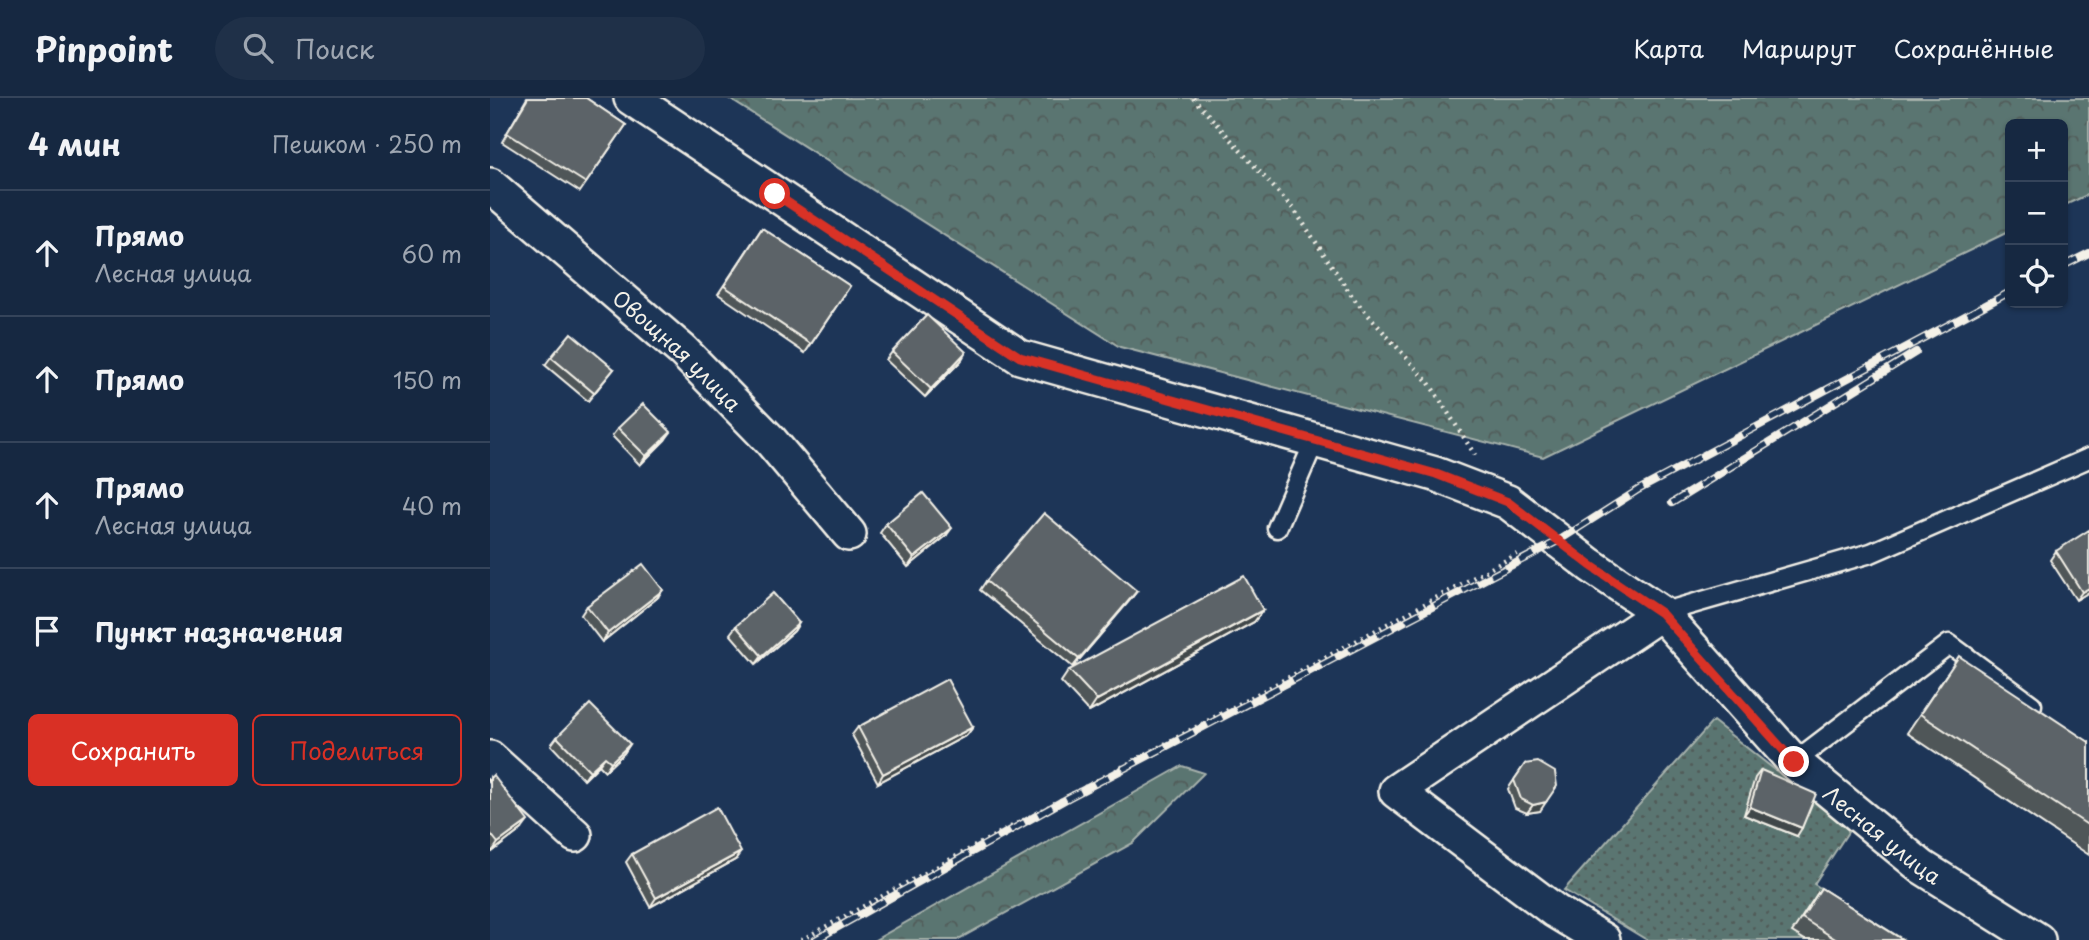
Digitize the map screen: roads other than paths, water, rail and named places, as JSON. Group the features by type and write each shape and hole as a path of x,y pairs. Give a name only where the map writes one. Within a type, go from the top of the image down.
{"street":[{"name":"Лесная улица","path":"631,98 1020,357 1436,474 1508,502 1661,613 1794,762 1922,867 2039,940"},
{"name":"Овощная улица","path":"490,185 683,351 770,440 849,534"},
{"path":"1602,940 1555,911 1395,791 1661,613"},
{"path":"490,758 575,835"}],"lane":[{"path":"1276,528 1315,440"},
{"path":"1661,613 1871,553 2089,458"},
{"path":"1794,762 1950,644 2046,716"}],"railway":[{"path":"2068,264 2089,253"},
{"path":"815,940 1068,798 1558,541 1638,490 2005,295"},
{"path":"1672,503 1916,352"}]}
